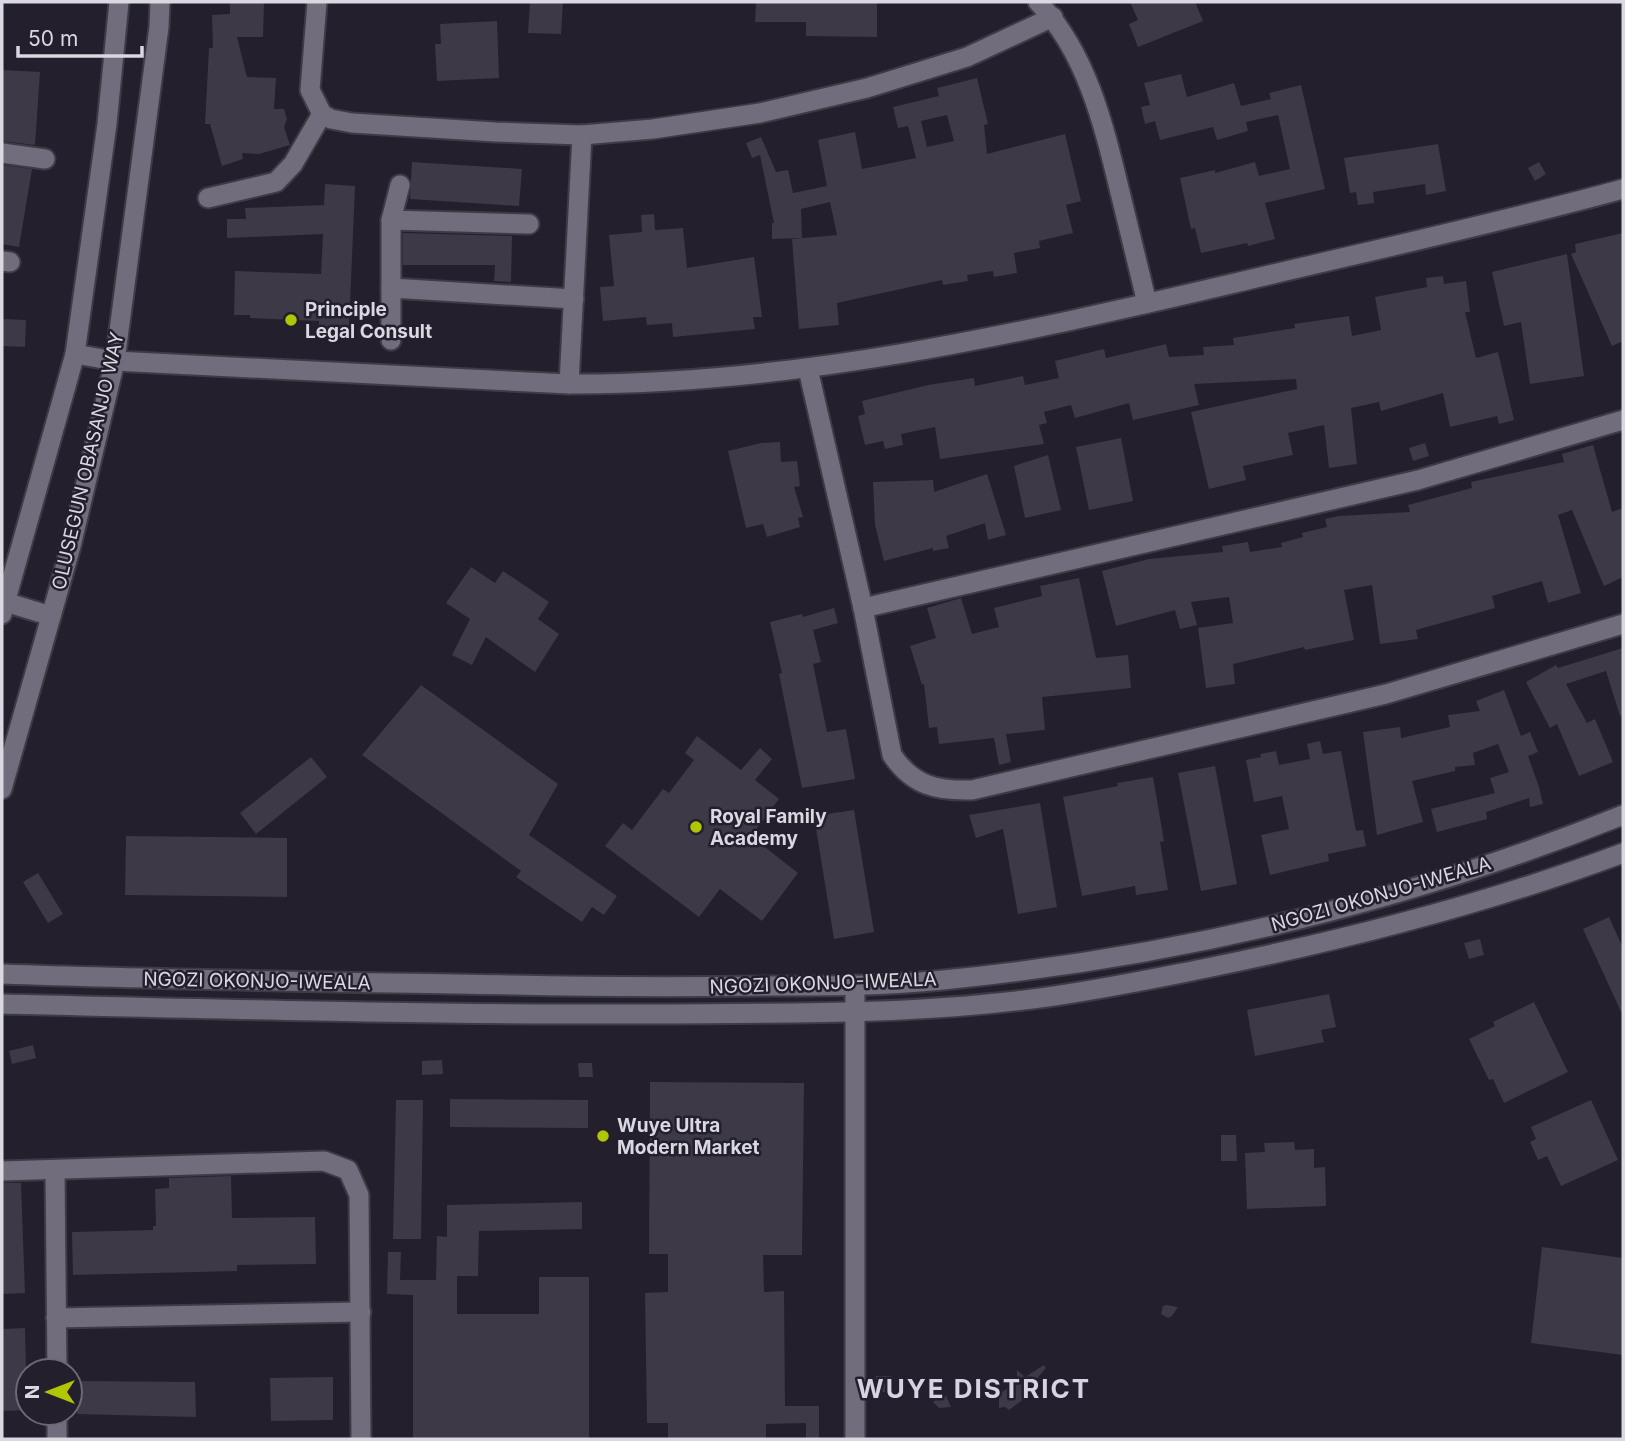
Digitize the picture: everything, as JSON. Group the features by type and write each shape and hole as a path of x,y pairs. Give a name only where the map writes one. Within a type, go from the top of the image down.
{"street":[{"name":"OLUSEGUN OBASANJO WAY","path":"3,606 75,354 107,124 119,2"},
{"name":"OLUSEGUN OBASANJO WAY","path":"2,789 71,546 115,361 159,27 160,2"},
{"path":"317,2 310,90 322,114 331,119 352,123 582,135 653,130 760,113 867,88 967,57 1053,17"},
{"path":"1038,2 1053,17 1074,51 1106,136 1147,303"},
{"path":"208,198 276,182 293,164 322,114"},
{"path":"569,384 582,135"},
{"path":"2,153 45,159"},
{"path":"391,340 391,220 400,185"},
{"path":"75,354 115,361 569,384 625,384 808,369 1147,303 1520,217 1623,190"},
{"path":"391,220 529,224"},
{"path":"391,288 574,299"},
{"path":"808,369 863,608 892,755 912,779 932,787 953,791 972,790 1386,694 1623,624"},
{"path":"863,608 1418,480 1623,420"},
{"path":"3,606 51,617"},
{"name":"NGOZI OKONJO-IWEALA","path":"2,974 655,988 855,985 940,980 1054,967 1211,940 1347,908 1576,834 1623,815"},
{"name":"NGOZI OKONJO-IWEALA","path":"2,1004 362,1014 854,1013 1032,999 1293,951 1457,908 1623,853"},
{"path":"855,985 855,1439"},
{"path":"2,1171 324,1161 348,1170 359,1195 361,1439"},
{"path":"55,1171 57,1357"},
{"path":"57,1318 361,1312"}],"building":[{"path":"230,2 264,2 263,37 237,37 247,77 276,78 274,109 284,109 287,119 284,127 290,145 259,154 242,153 243,159 222,166 210,124 205,124 209,48 213,48 212,15 230,14"},
{"path":"530,2 563,2 561,34 528,33"},
{"path":"756,2 877,2 877,37 806,36 806,22 755,22"},
{"path":"1130,2 1195,2 1203,21 1138,47 1129,24 1138,20"},
{"path":"497,21 499,78 437,81 435,44 441,44 440,24"},
{"path":"2,70 40,72 35,145 2,141"},
{"path":"1181,74 1187,97 1234,83 1241,106 1271,99 1269,93 1301,85 1325,189 1265,203 1275,239 1201,253 1195,228 1191,229 1180,178 1215,170 1215,173 1255,162 1259,176 1290,169 1278,115 1246,122 1248,131 1217,140 1213,127 1160,140 1155,121 1145,124 1141,107 1150,105 1144,83"},
{"path":"977,78 988,124 984,125 987,154 1065,134 1081,201 1066,205 1073,233 1039,241 1040,248 1014,253 1017,273 994,277 993,271 967,275 968,281 943,285 942,280 837,303 839,325 799,329 792,239 837,235 830,202 801,209 802,238 772,239 774,223 760,155 752,158 746,143 761,137 776,172 788,170 793,193 827,186 818,140 855,132 862,169 916,158 908,126 898,128 893,107 939,96 937,88","holes":["947,115 954,141 927,147 921,121"]},
{"path":"1438,144 1446,191 1426,195 1425,184 1373,192 1374,203 1358,205 1356,192 1350,193 1344,158"},
{"path":"412,162 522,169 519,206 410,199"},
{"path":"1539,162 1546,174 1535,181 1528,168"},
{"path":"2,165 32,169 19,247 2,244"},
{"path":"325,184 355,186 349,328 319,327 319,321 234,315 235,271 321,274 323,234 227,238 227,219 246,219 245,208 324,205"},
{"path":"654,214 655,230 683,228 687,268 754,257 762,317 753,317 755,329 673,337 672,323 647,325 646,317 603,321 600,287 614,286 609,235 642,232 641,215"},
{"path":"403,233 512,236 511,282 494,281 495,265 403,265"},
{"path":"1623,233 1623,341 1612,346 1571,254 1576,252 1575,244"},
{"path":"1567,254 1584,376 1530,384 1521,322 1504,326 1492,272"},
{"path":"1443,276 1444,284 1466,281 1470,312 1465,312 1476,358 1498,352 1514,420 1499,424 1497,416 1450,427 1443,393 1381,411 1379,402 1351,408 1357,464 1329,468 1324,425 1288,433 1293,455 1243,466 1246,480 1209,489 1191,412 1297,389 1296,379 1194,384 1199,405 1133,420 1129,403 1075,418 1071,405 1044,412 1047,423 1039,425 1044,444 940,459 935,427 901,434 903,445 885,449 883,441 865,445 858,416 865,414 862,401 928,385 974,378 975,386 1023,376 1025,385 1059,378 1055,361 1104,349 1106,358 1166,344 1169,357 1204,355 1203,347 1234,345 1233,338 1295,328 1294,324 1349,316 1352,336 1381,330 1375,297 1427,287 1426,278"},
{"path":"2,319 26,320 25,347 2,346"},
{"path":"1121,438 1133,501 1089,510 1076,447"},
{"path":"780,442 781,462 797,461 800,486 794,487 803,517 798,518 800,527 767,537 763,524 746,528 728,451 761,443"},
{"path":"1425,443 1429,456 1413,461 1409,448"},
{"path":"1593,445 1612,512 1623,508 1623,577 1604,586 1572,510 1558,515 1581,593 1548,603 1542,581 1492,596 1495,608 1416,630 1418,639 1380,644 1372,585 1344,590 1354,640 1305,650 1304,647 1233,664 1235,684 1206,688 1198,628 1233,623 1229,597 1191,602 1197,625 1180,629 1175,610 1116,626 1102,571 1149,559 1223,552 1222,546 1248,542 1250,552 1282,547 1281,543 1303,537 1302,533 1327,527 1325,519 1410,512 1408,505 1472,488 1471,482 1564,462 1562,454"},
{"path":"1048,455 1061,510 1025,518 1014,466"},
{"path":"987,474 1006,535 988,540 985,523 946,536 949,548 933,551 933,548 884,561 875,525 873,482 933,480 934,492"},
{"path":"471,567 495,583 503,571 549,602 538,619 559,634 535,672 486,637 472,665 452,655 470,619 446,603"},
{"path":"1079,578 1096,658 1128,655 1131,688 1042,697 1045,730 1006,734 1011,762 999,765 994,738 939,744 937,727 929,728 924,684 922,685 910,646 936,638 927,608 961,598 972,634 999,627 994,608 1042,596 1040,586"},
{"path":"834,608 838,623 813,630 821,662 813,664 827,732 846,729 855,779 802,788 779,674 782,673 770,622 802,614 803,617"},
{"path":"1623,648 1623,715 1620,716 1606,671 1566,684 1587,723 1595,719 1613,762 1579,776 1557,724 1550,728 1526,682 1556,665 1558,668"},
{"path":"421,685 558,784 529,835 617,896 604,915 592,907 582,922 516,877 521,871 362,755"},
{"path":"1504,690 1521,736 1530,732 1538,752 1528,756 1543,804 1530,807 1529,798 1486,812 1487,819 1437,832 1431,809 1495,793 1490,778 1509,772 1498,744 1473,753 1475,765 1455,767 1455,771 1412,781 1423,822 1377,835 1363,732 1400,727 1401,738 1450,727 1448,715 1480,711 1476,701"},
{"name":"Royal Family Academy","path":"697,736 741,770 760,748 772,759 755,780 779,799 751,836 798,873 762,921 720,889 699,917 605,846 623,823 632,830 663,789 669,793 694,760 685,753"},
{"path":"1320,741 1323,754 1341,751 1356,831 1363,830 1366,846 1328,854 1329,861 1270,875 1261,835 1289,829 1282,796 1254,802 1246,760 1276,751 1279,765 1310,759 1307,744"},
{"path":"311,757 327,777 256,834 240,813"},
{"path":"1215,766 1237,884 1201,891 1178,773"},
{"path":"1153,777 1164,841 1160,842 1168,890 1136,895 1135,886 1082,896 1063,797"},
{"path":"1040,803 1057,907 1018,914 1003,829 976,838 969,815"},
{"path":"854,810 874,932 834,939 814,816"},
{"path":"126,836 287,838 287,897 125,895"},
{"path":"38,873 63,914 48,923 23,882"},
{"path":"1609,917 1623,948 1623,1016 1583,929"},
{"path":"1480,939 1484,955 1469,959 1464,943"},
{"path":"1329,994 1336,1027 1321,1030 1324,1042 1255,1056 1247,1010"},
{"path":"1534,1002 1568,1072 1504,1103 1493,1079 1489,1080 1469,1039 1495,1026 1493,1022"},
{"path":"33,1045 36,1058 12,1064 9,1051"},
{"path":"442,1060 443,1074 422,1075 422,1061"},
{"path":"578,1063 592,1063 593,1077 579,1077"},
{"path":"650,1082 804,1083 802,1255 763,1255 764,1292 784,1291 785,1406 819,1406 819,1439 806,1439 806,1423 766,1424 766,1439 668,1439 668,1423 647,1423 645,1293 668,1292 668,1254 649,1254"},
{"path":"450,1099 588,1100 588,1128 450,1127"},
{"path":"396,1100 423,1100 421,1239 393,1239"},
{"path":"1591,1100 1618,1160 1561,1186 1547,1156 1538,1160 1530,1142 1536,1139 1531,1127"},
{"path":"1221,1135 1236,1135 1237,1161 1221,1161"},
{"path":"1294,1142 1295,1150 1314,1149 1314,1168 1325,1167 1326,1206 1247,1209 1245,1153 1265,1152 1264,1143"},
{"path":"231,1176 232,1218 315,1217 316,1264 237,1265 237,1271 73,1275 72,1232 153,1230 153,1226 156,1226 155,1189 169,1188 169,1178"},
{"path":"2,1183 21,1183 25,1293 2,1294"},
{"path":"582,1202 582,1229 479,1231 478,1276 457,1276 457,1314 539,1314 539,1277 589,1277 589,1439 413,1439 413,1295 387,1294 388,1252 401,1252 400,1280 436,1280 437,1236 447,1237 447,1205"},
{"path":"1542,1247 1623,1258 1623,1355 1531,1343"},
{"path":"1163,1306 1178,1307 1168,1318 1161,1314"},
{"path":"25,1328 26,1357 14,1357 14,1411 2,1411 2,1329"},
{"path":"1044,1365 1046,1368 1026,1391 1025,1398 1009,1410 1005,1407 999,1408 999,1394 1017,1382 1017,1370 1025,1377"},
{"path":"876,1376 892,1376 892,1392 876,1392"},
{"path":"333,1377 333,1420 271,1421 270,1378"},
{"path":"84,1381 195,1382 196,1417 84,1414"},
{"path":"939,1396 946,1396 951,1407 939,1408 933,1402"}],"place":[{"name":"Principle Legal Consult","path":"291,320"},
{"name":"Royal Family Academy","path":"696,827"},
{"name":"Wuye Ultra Modern Market","path":"603,1136"}],"district":[{"name":"WUYE DISTRICT","path":"974,1388"}]}
